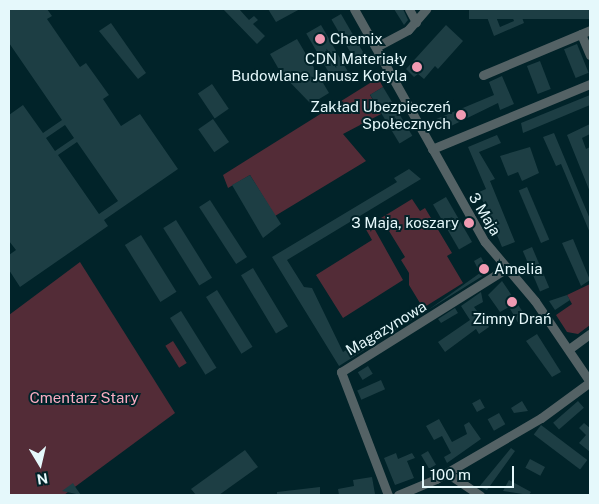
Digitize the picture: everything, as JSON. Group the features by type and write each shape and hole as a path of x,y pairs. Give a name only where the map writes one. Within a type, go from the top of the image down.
{"street":[{"name":"3 Maja","path":"354,9 485,242 569,350 590,382"},
{"path":"409,9 416,22"},
{"path":"376,47 416,22 426,9"},
{"path":"484,75 590,30"},
{"path":"581,34 590,55"},
{"path":"432,149 590,84"},
{"name":"Magazynowa","path":"388,495 341,372 507,268"},
{"path":"569,350 590,334"},
{"path":"398,495 413,492 447,473 561,405 590,382"},
{"path":"447,473 480,495"}],"green space":[{"path":"378,78 383,87 370,95 381,114 343,134 366,161 275,216 250,175 228,188 223,175"},
{"path":"412,199 420,211 425,208 452,253 447,256 463,283 423,308 409,285 409,273 401,260 405,257 381,218"},
{"path":"370,221 403,280 343,318 316,275 372,240 364,226"},
{"name":"Cmentarz Stary","path":"80,262 175,413 64,495 9,495 9,315"},
{"path":"590,284 590,325 578,334 567,332 556,315 572,304 567,295"},
{"path":"173,341 187,363 179,368 165,346"}],"building":[{"path":"9,9 47,9 52,16 47,19 80,67 86,63 109,95 103,99 121,126 140,114 178,169 104,220 108,226 20,287 9,270 9,255 16,250 9,241 9,115 23,105 43,133 62,120 9,43","holes":["65,125 74,138 55,151 46,138","77,142 118,201 99,214 58,155"]},
{"path":"223,9 239,9 249,20 254,16 258,20 253,24 265,36 257,44"},
{"path":"268,9 300,9 276,22"},
{"path":"394,9 403,9 408,20 404,25"},
{"path":"469,9 590,9 590,19 469,19"},
{"path":"484,9 493,9 500,27 514,21 509,9 519,9 524,23 494,36"},
{"path":"341,14 366,57 356,63 331,20"},
{"path":"111,23 146,73 138,79 99,31"},
{"path":"321,25 349,73 334,82 306,34"},
{"path":"446,25 463,41 438,69 435,66 424,79 418,74 414,77 406,69"},
{"path":"297,39 329,93 311,104 281,73 270,54"},
{"path":"577,44 589,73 576,78 564,49"},
{"path":"540,61 551,89 538,94 527,66"},
{"path":"502,76 514,104 500,110 498,103 449,127 447,123 437,128 434,120 494,95 489,82"},
{"path":"212,84 229,109 215,118 198,94"},
{"path":"383,87 412,136 399,144 370,95"},
{"path":"590,95 590,105 523,133 521,123"},
{"path":"213,119 229,142 214,152 198,129"},
{"path":"590,124 590,134 582,138 586,149 590,147 590,192 567,135"},
{"path":"554,133 590,219 590,233 561,164 556,166 543,137"},
{"path":"497,135 501,143 479,152 495,179 490,181 515,242 502,247 479,192 486,189 468,147"},
{"path":"530,147 539,173 522,181 518,172 508,176 500,156"},
{"path":"409,169 421,179 287,260 304,287 312,288 343,352 414,309 418,316 339,366 272,257 397,182 394,178"},
{"path":"250,175 281,224 263,238 232,185"},
{"path":"527,187 549,239 541,243 519,191"},
{"path":"446,197 472,242 459,250 433,204"},
{"path":"210,200 247,257 236,264 199,207"},
{"path":"176,220 212,278 199,286 163,228"},
{"path":"141,235 177,292 160,302 125,245"},
{"path":"573,239 590,280 581,286 562,243"},
{"path":"532,247 549,288 540,291 523,251"},
{"path":"481,257 489,272 428,310 480,273 474,261"},
{"path":"253,268 288,326 276,333 241,275"},
{"path":"502,281 529,321 520,326 509,307 500,312 488,295"},
{"path":"217,290 253,347 241,354 206,297"},
{"path":"481,292 483,302 474,307 489,327 479,334 476,329 445,352 438,342 470,320 461,306"},
{"path":"567,295 570,300 555,310 549,301"},
{"path":"455,308 458,313 441,323 438,319"},
{"path":"181,311 217,368 205,375 170,318"},
{"path":"537,334 561,372 552,377 526,341"},
{"path":"368,366 373,374 363,380 358,372"},
{"path":"381,380 385,389 361,400 357,391"},
{"path":"480,399 485,408 477,412 472,403"},
{"path":"522,401 528,411 514,413 511,408"},
{"path":"578,401 584,408 559,429 553,423"},
{"path":"499,413 505,424 494,431 488,419"},
{"path":"439,419 452,442 467,434 464,425 469,422 481,439 447,463 444,457 451,453 442,436 434,440 426,426"},
{"path":"584,423 590,428 590,452 579,443 586,435 579,428"},
{"path":"541,425 587,460 580,469 534,435"},
{"path":"511,448 515,451 487,490 479,487"},
{"path":"245,450 258,467 219,495 196,495 191,489"},
{"path":"428,451 436,465 429,469 421,455"},
{"path":"396,453 398,459 412,453 415,458 407,461 414,478 395,485 384,458"},
{"path":"530,459 545,467 540,476 525,468"},
{"path":"372,477 375,494 339,495 338,489 354,486 353,480"},
{"path":"509,480 531,492 529,495 503,491"},
{"path":"73,483 76,488 81,495 62,491"},
{"path":"320,487 320,495 277,495 277,492"}],"place":[{"name":"Chemix","path":"320,39"},
{"name":"CDN Materiały Budowlane Janusz Kotyla","path":"417,67"},
{"name":"Zakład Ubezpieczeń Społecznych","path":"461,115"},
{"name":"3 Maja, koszary","path":"469,223"},
{"name":"Amelia","path":"484,269"},
{"name":"Zimny Drań","path":"512,302"}]}
